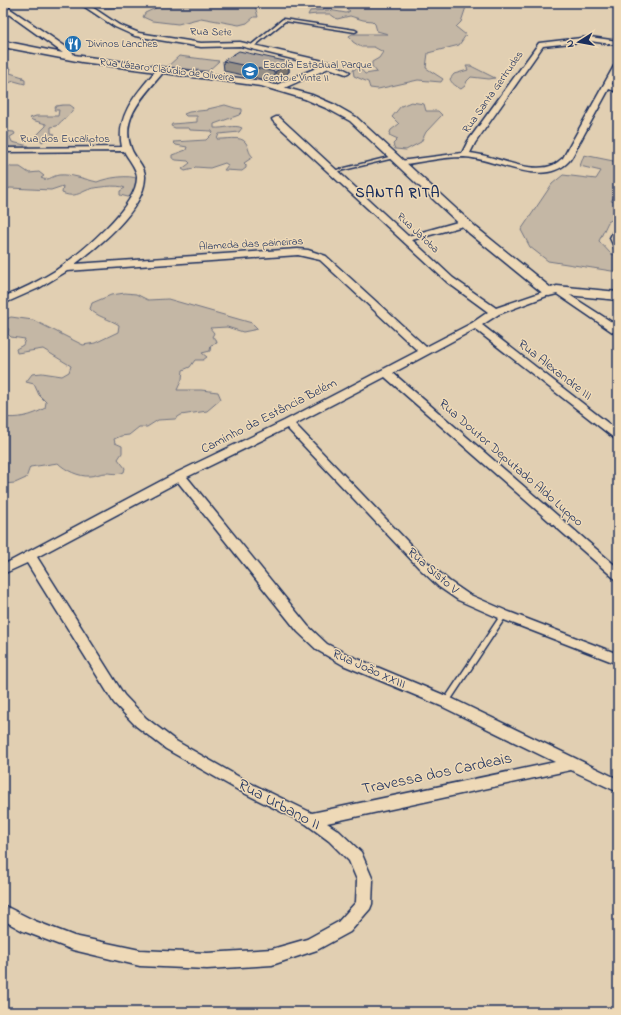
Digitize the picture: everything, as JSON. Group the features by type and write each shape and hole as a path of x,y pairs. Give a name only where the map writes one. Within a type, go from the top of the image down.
{"street":[{"name":"Rua Sete","path":"82,3 125,31 137,35 201,45 231,43 329,65 346,72"},
{"path":"3,6 68,53 70,58"},
{"name":"Rua Santa Gertrudes","path":"465,155 471,143 541,44 573,40 610,40 618,43"},
{"name":"Rua Lázaro Claúdio de Oliveira","path":"3,44 70,58 232,78 279,87 320,101 353,119 464,223 520,270 553,291"},
{"path":"279,87 329,65"},
{"path":"396,160 465,155 534,170 552,170 566,159 606,85 618,66"},
{"path":"3,301 27,290 64,268 118,221 130,206 139,188 141,177 137,164 127,149 125,131 126,119 135,99 161,70"},
{"path":"606,85 618,90"},
{"name":"Rua Jatoba","path":"276,119 331,172 407,239 450,280 495,312"},
{"name":"Rua dos Eucaliptos","path":"3,150 127,149"},
{"path":"407,239 464,223"},
{"path":"618,230 614,235 614,240 618,247"},
{"name":"Alameda das paineiras","path":"64,268 255,254 308,253 322,258 425,352"},
{"path":"553,291 618,296"},
{"path":"553,291 618,331"},
{"name":"Caminho da Estância Belém","path":"3,570 180,476 288,424 476,325 495,312 553,291"},
{"name":"Rua Alexandre III","path":"476,325 618,436"},
{"name":"Rua Doutor Deputado Aldo Luppo","path":"386,372 618,575"},
{"name":"Rua Sisto V","path":"288,424 423,565 444,584 463,597 504,615 618,659"},
{"name":"Rua João XXIII","path":"180,476 303,629 322,647 348,661 446,702 618,786"},
{"name":"Rua Urbano II","path":"3,912 29,926 73,942 140,958 207,961 272,957 311,945 344,927 364,904 365,880 355,857 334,836 311,820 243,786 171,745 141,722 119,699 30,557"},
{"name":"Travessa dos Cardeais","path":"311,820 571,764"}],"lane":[{"path":"250,47 284,20 355,31"},
{"path":"331,172 396,160"},
{"path":"446,702 504,615"}],"shaded area":[{"path":"94,3 262,3 255,6 258,17 254,17 247,23 239,25 201,18 178,24 152,21 143,17 145,13 160,6 137,4 113,8 102,8"},
{"path":"290,3 455,3 466,7 461,22 456,27 466,35 459,45 428,53 426,68 443,79 441,82 418,80 378,89 370,88 368,82 354,76 353,70 359,67 365,74 377,72 372,66 372,62 379,58 383,52 374,47 361,47 353,42 349,36 352,34 388,34 377,31 375,24 372,21 350,16 337,19 330,14 308,15 310,11 329,10 346,13 350,11 346,8 307,9 285,7"},
{"path":"179,56 219,61 208,71 167,67"},
{"path":"466,66 471,66 495,78 489,79 471,77 461,89 450,79 454,74 468,70"},
{"path":"11,68 10,73 23,77 22,79 25,80 25,84 14,81 3,85 3,69"},
{"path":"411,102 424,104 426,111 438,111 442,115 426,132 421,142 406,150 395,149 393,144 398,139 389,135 391,130 399,124 392,117 401,106"},
{"path":"70,105 74,108 71,113 57,126 51,127 51,133 55,134 42,142 37,135 46,126 46,124 30,118 36,116 58,116 59,110 54,110 56,106"},
{"path":"225,105 242,109 242,112 239,115 214,124 214,128 236,126 242,128 239,132 219,134 217,139 241,139 247,145 253,157 244,163 246,168 242,171 224,170 228,165 225,163 210,168 195,167 185,171 182,169 190,163 188,161 176,160 172,158 172,155 186,150 187,147 176,145 173,142 206,140 213,133 212,131 175,128 171,126 172,124 197,122 197,116 186,116 184,114 208,110"},
{"path":"3,131 14,132 15,134 10,137 12,142 29,146 22,148 3,148"},
{"path":"584,155 618,162 618,191 611,201 618,203 618,216 608,222 599,241 611,254 618,256 618,272 548,261 530,247 521,230 552,184 563,175 596,179 601,171 580,166"},
{"path":"3,164 11,167 20,167 29,173 39,172 44,176 41,178 43,179 64,175 97,182 118,177 138,179 132,195 128,197 120,195 120,191 125,188 117,186 93,188 71,195 62,193 63,186 51,190 10,188 3,191"},
{"path":"125,293 136,294 148,300 168,299 252,323 258,329 243,332 227,327 210,328 214,333 212,337 216,339 217,343 211,345 210,351 202,353 207,357 203,360 195,360 190,367 183,370 182,379 177,390 218,392 221,399 207,411 181,415 175,419 158,420 147,427 139,427 129,435 114,439 115,443 122,446 122,453 118,459 125,468 124,472 122,473 104,473 86,476 72,472 58,463 30,467 26,478 15,483 3,484 3,417 14,418 25,416 45,408 46,402 39,395 34,384 26,382 32,374 42,373 62,376 69,372 71,366 43,349 17,353 16,349 23,345 25,339 11,337 8,334 9,329 3,326 4,320 11,317 33,320 83,345 95,343 118,332 119,325 93,312 90,309 92,303 111,295"}],"building":[{"path":"239,51 289,62 275,72 223,61"}],"place":[{"name":"Divinos Lanches","path":"73,44"},
{"name":"Escola Estadual Parque Cento e Vinte II","path":"250,71"}],"district":[{"name":"SANTA RITA","path":"398,193"}]}
